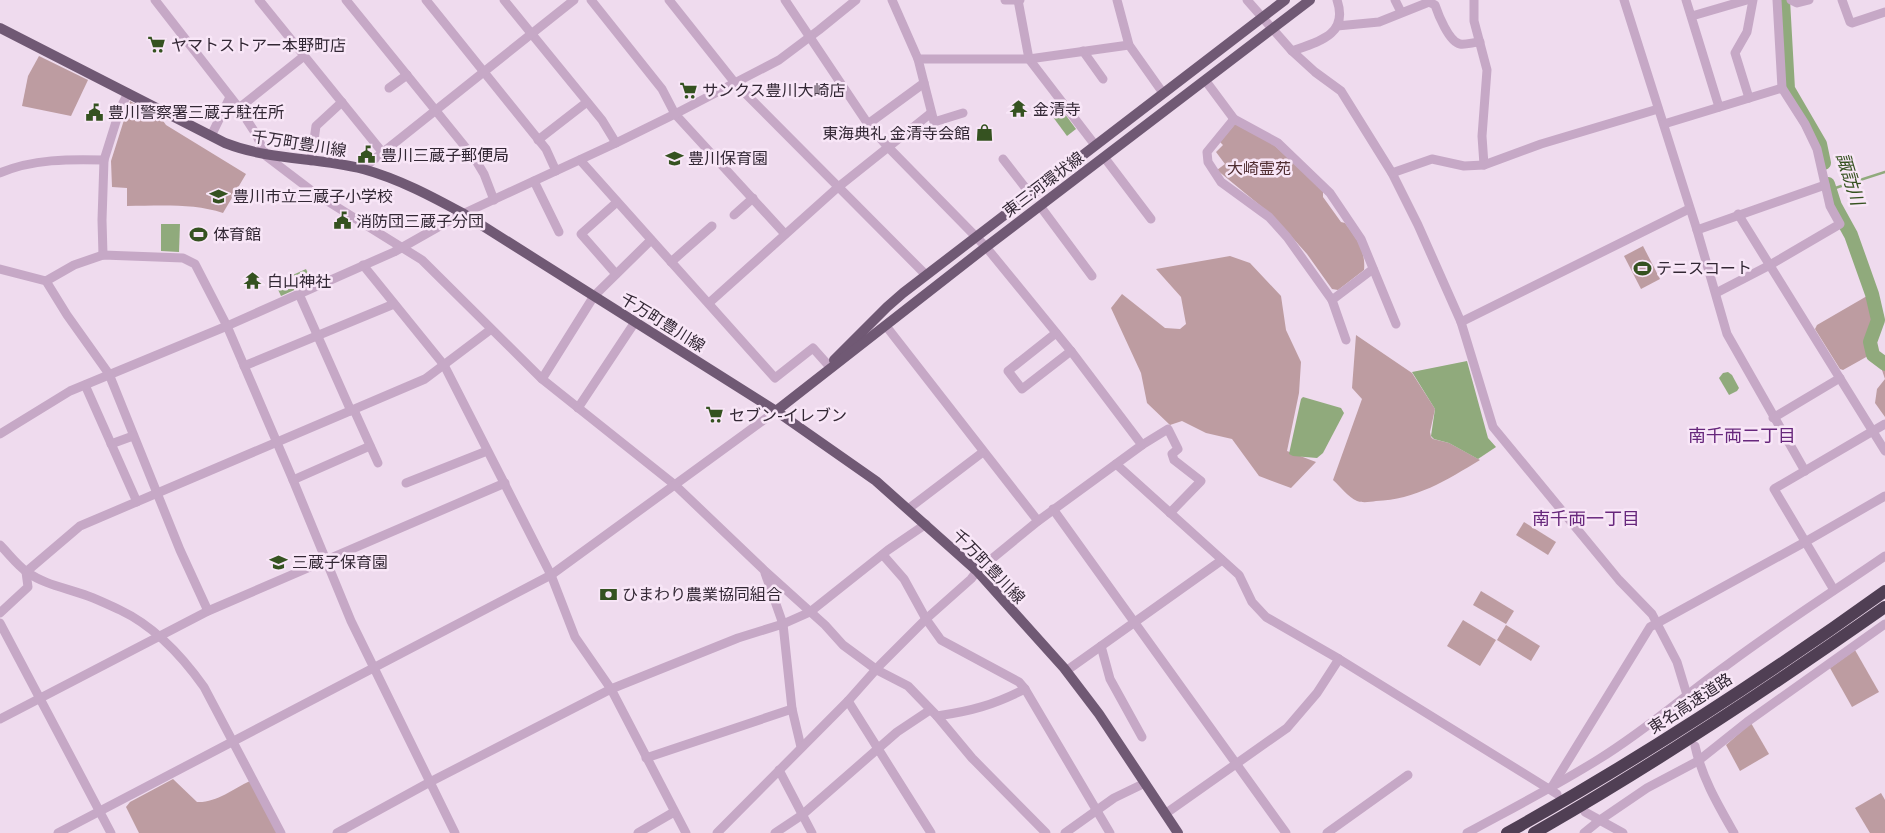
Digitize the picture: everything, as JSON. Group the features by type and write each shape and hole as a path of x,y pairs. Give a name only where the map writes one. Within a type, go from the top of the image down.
{"highway":[{"name":"東名高速道路","path":"1507,833 1654,746 1712,709 1885,591"},
{"name":"東名高速道路","path":"1534,833 1653,762 1768,688 1885,607"}],"main road":[{"name":"東三河環状線","path":"797,395 829,366 887,307 1285,0"},
{"name":"東三河環状線","path":"776,411 986,247 1310,0"},
{"name":"千万町豊川線","path":"0,28 237,148 266,156 362,169 412,186 464,214 776,411 876,481 926,524 977,572 1066,671 1099,714 1178,833"}],"street":[{"path":"155,0 238,108 256,134 266,156 316,194 422,260 456,292 490,330 542,379 675,485 825,625 843,646 877,670 908,686 972,758 1046,833"},
{"path":"259,0 383,153"},
{"path":"346,0 475,159 484,174 494,200"},
{"path":"426,0 546,149 556,170"},
{"path":"504,0 602,120 616,143"},
{"path":"362,169 574,0"},
{"path":"592,0 662,88 676,114 785,234"},
{"path":"669,0 735,83 926,276"},
{"path":"785,0 868,124 887,146 986,247 1056,333 1142,445"},
{"path":"0,434 70,391 227,326 363,265 402,247 464,214 676,114 778,60 856,0"},
{"path":"892,0 918,59 934,122 964,113"},
{"path":"1005,0 1019,0 1029,59 1095,145"},
{"path":"1117,0 1129,45 1163,93"},
{"path":"1247,0 1292,51 1314,72 1341,91 1392,173 1418,225 1461,322 1493,427 1620,580 1652,614 1677,662 1687,695 1688,709"},
{"path":"1292,51 1319,42 1327,37 1337,26 1340,8 1337,0"},
{"path":"1395,0 1401,12"},
{"path":"1474,0 1474,22 1487,70 1482,136 1484,165"},
{"path":"1624,0 1697,230 1727,334 1805,471"},
{"path":"1686,0 1719,107"},
{"path":"1692,16 1747,0"},
{"path":"1749,98 1735,53 1747,32 1753,0"},
{"path":"1716,294 1840,224 1830,206 1817,149 1805,124 1782,88 1777,0"},
{"path":"1791,0 1797,2 1809,0"},
{"path":"1842,0 1852,23 1885,12"},
{"path":"1337,26 1379,22 1429,2 1435,5 1442,22 1454,41 1458,44 1480,42"},
{"path":"918,59 1029,59 1129,45"},
{"path":"1083,51 1103,79"},
{"path":"238,108 304,56"},
{"path":"389,88 407,75"},
{"path":"1205,80 1234,119 1278,143 1330,193 1361,239 1396,324"},
{"path":"868,124 924,83"},
{"path":"1664,124 1782,88"},
{"path":"103,255 104,160 120,109 128,93"},
{"path":"210,136 230,97"},
{"path":"312,161 316,126 342,102"},
{"path":"538,140 587,102"},
{"path":"1392,173 1432,159 1464,166 1484,165 1541,144 1658,109"},
{"path":"709,303 887,146 931,113"},
{"path":"1234,119 1207,152 1208,162 1217,177 1269,217 1287,237 1332,300 1346,340"},
{"path":"1104,157 1151,219"},
{"path":"0,173 14,166 67,159 104,160"},
{"path":"1003,159 1031,195"},
{"path":"580,160 775,378 813,348 829,366"},
{"path":"534,181 559,232"},
{"path":"1697,230 1825,185"},
{"path":"734,215 753,198"},
{"path":"616,274 581,234 618,202"},
{"path":"1040,206 1092,276"},
{"path":"1461,322 1689,209"},
{"path":"1738,214 1885,451"},
{"path":"671,262 712,226"},
{"path":"542,379 594,296 651,240"},
{"path":"46,281 74,265 103,255 183,258 195,264 227,326 294,480 351,621 455,833"},
{"path":"363,265 444,365 551,574 575,637 610,689 686,833"},
{"path":"1332,300 1373,268"},
{"path":"0,269 46,281 67,315 109,374 133,436 208,611"},
{"path":"299,294 378,463"},
{"path":"244,366 394,304"},
{"path":"578,408 635,322"},
{"path":"886,326 1038,521"},
{"path":"26,572 80,526 425,379 490,330"},
{"path":"1056,333 1008,371 1022,389 1070,351"},
{"path":"1774,418 1840,378"},
{"path":"85,385 137,502"},
{"path":"58,833 551,574 776,411"},
{"path":"1834,590 1774,489 1885,424"},
{"path":"717,833 926,619 977,572 1054,509 1142,445 1168,429 1178,449 1172,454 1174,460 1201,481 1170,513"},
{"path":"111,444 133,436"},
{"path":"294,480 370,446"},
{"path":"406,484 487,451"},
{"path":"908,508 983,452"},
{"path":"1116,464 1238,576 1252,602 1266,617 1339,659 1552,790"},
{"path":"0,719 208,611 505,483"},
{"path":"1552,790 1650,627 1885,496"},
{"path":"1054,509 1286,833"},
{"path":"337,833 430,782 610,689 738,638 783,624 810,612 888,550 926,524"},
{"path":"0,545 26,572 47,583 89,596 122,610 158,636 191,668 204,687 281,833"},
{"path":"884,554 904,579 926,619 941,640 1019,682 1025,689 1110,833"},
{"path":"1467,833 1552,790 1600,759 1787,622 1885,556"},
{"path":"1066,671 1222,560"},
{"path":"764,570 783,624 792,709 800,748"},
{"path":"0,613 28,587 26,572"},
{"path":"0,623 111,833"},
{"path":"1584,833 1647,788 1698,761 1747,722 1885,624"},
{"path":"1101,646 1110,678 1142,736"},
{"path":"1165,814 1287,728 1317,693 1339,659"},
{"path":"775,833 802,815 897,732 934,713 969,711 1000,701 1025,689"},
{"path":"848,701 931,833"},
{"path":"646,758 792,709"},
{"path":"1695,746 1698,761 1710,792 1734,833"},
{"path":"779,770 812,833"},
{"path":"1327,833 1408,775"},
{"path":"1065,833 1114,798 1145,783"},
{"path":"638,833 674,812"},
{"path":"1585,812 1622,833"}],"green space":[{"path":"39,56 88,80 71,116 22,106 28,76"},
{"path":"130,101 161,118 166,125 246,174 223,213 188,206 127,206 127,188 112,187 111,161"},
{"name":"大崎霊苑","path":"1235,124 1273,144 1323,191 1323,197 1356,239 1362,250 1364,270 1338,290 1332,289 1307,254 1274,217 1217,170 1225,164 1216,152 1223,145 1220,142"},
{"name":"テニスコート","path":"1643,246 1660,279 1641,289 1624,256"},
{"path":"1230,256 1250,263 1281,296 1286,330 1301,362 1299,393 1287,451 1316,462 1291,488 1259,476 1232,439 1206,433 1182,421 1170,425 1147,403 1141,373 1111,308 1122,294 1165,328 1180,329 1186,324 1181,297 1156,269"},
{"path":"1867,296 1870,297 1874,318 1868,340 1870,352 1868,356 1843,370 1840,369 1815,329 1817,325"},
{"path":"1356,335 1412,373 1435,409 1430,432 1431,437 1449,443 1480,460 1430,488 1390,500 1357,501 1333,480 1362,399 1352,388"},
{"path":"1880,364 1885,367 1885,379"},
{"path":"1885,379 1885,417 1875,403 1877,389"},
{"path":"1524,522 1556,542 1548,555 1516,535"},
{"path":"1481,591 1514,611 1506,624 1473,605"},
{"path":"1463,620 1496,640 1480,666 1447,646"},
{"path":"1506,625 1540,646 1531,661 1497,640"},
{"path":"1855,650 1879,692 1852,707 1830,668"},
{"path":"1751,723 1769,754 1740,771 1726,745"},
{"path":"173,779 197,802 218,798 250,781 278,833 139,833 126,807 130,802"},
{"path":"1881,793 1885,800 1885,833 1870,833 1855,808"}],"shaded area":[{"path":"1059,106 1076,129 1067,136 1050,113"},
{"path":"161,224 180,224 179,252 161,251"},
{"path":"306,269 312,282 281,296 275,283"},
{"path":"1467,361 1488,438 1496,447 1478,459 1449,443 1434,439 1431,436 1435,409 1412,372"},
{"path":"1728,372 1732,375 1739,388 1729,395 1719,378 1723,373"},
{"path":"1303,397 1341,408 1344,413 1323,453 1317,458 1289,454"}],"waterway":[{"name":"諏訪川","path":"1783,0 1788,89 1820,144 1824,163"},
{"path":"1829,190 1885,172"},
{"name":"諏訪川","path":"1828,184 1835,206 1851,235 1872,294 1878,320 1870,342 1873,355 1885,364"}],"place":[{"name":"ヤマトストアー本野町店","path":"157,45"},
{"name":"サンクス豊川大崎店","path":"688,90"},
{"name":"金清寺","path":"1019,109"},
{"name":"豊川警察署三蔵子駐在所","path":"94,112"},
{"name":"東海典礼 金清寺会館","path":"984,133"},
{"name":"豊川三蔵子郵便局","path":"367,155"},
{"name":"豊川保育園","path":"674,158"},
{"name":"豊川市立三蔵子小学校","path":"219,196"},
{"name":"消防団三蔵子分団","path":"342,221"},
{"name":"体育館","path":"199,234"},
{"name":"テニスコート","path":"1642,268"},
{"name":"白山神社","path":"253,281"},
{"name":"セブン-イレブン","path":"715,415"},
{"name":"三蔵子保育園","path":"278,562"},
{"name":"ひまわり農業協同組合","path":"608,594"}],"district":[{"name":"南千両二丁目","path":"1742,436"},
{"name":"南千両一丁目","path":"1586,519"}]}
